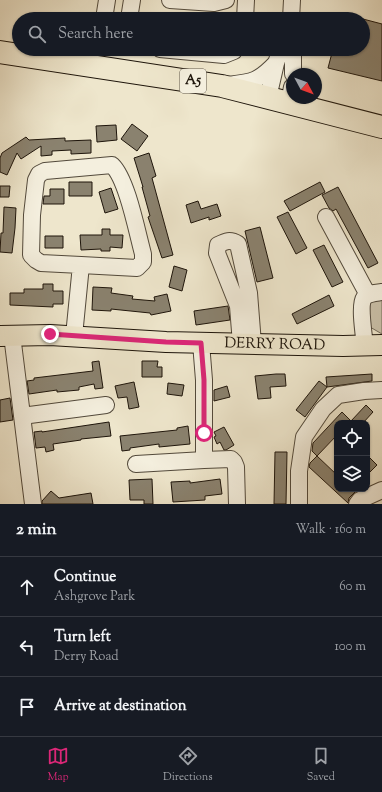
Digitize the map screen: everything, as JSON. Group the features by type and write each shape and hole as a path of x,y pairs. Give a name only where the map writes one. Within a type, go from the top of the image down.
{"highway":[{"name":"A5","path":"0,52 12,54"},
{"name":"A5","path":"26,56 222,86 268,98 286,96"},
{"name":"A5","path":"316,104 382,127"}],"main road":[{"name":"DERRY ROAD","path":"6,336 50,334 166,342 374,346"}],"street":[{"path":"105,12 107,0"},
{"path":"130,12 132,0"},
{"path":"170,0 214,3 226,0"},
{"path":"245,12 246,0"},
{"path":"291,12 292,0"},
{"path":"222,86 255,80 264,75 278,56"},
{"path":"268,98 278,56"},
{"path":"292,56 293,68"},
{"path":"112,165 116,168 122,180 144,254 143,262 137,268 80,265 41,262 36,260 31,255 32,214 36,180 39,174 45,171 112,165"},
{"path":"326,217 375,294 364,299 362,306 374,346"},
{"path":"74,336 80,265"},
{"path":"244,305 247,344"},
{"path":"6,336 22,416 33,504"},
{"path":"201,343 204,380 204,460"},
{"path":"299,504 299,471 304,437 322,409 338,394 382,390"},
{"path":"22,416 106,405"},
{"path":"136,464 231,459 236,467 237,504"},
{"path":"357,504 360,500 382,490"}],"shaded area":[{"path":"382,300 382,334 369,325 370,303 373,301"}],"building":[{"path":"370,21 382,24 382,81 328,68 331,56 370,56"},
{"path":"132,124 148,136 137,151 121,139"},
{"path":"116,125 117,140 97,142 96,126"},
{"path":"26,137 29,140 65,138 65,141 91,140 91,153 71,154 71,150 52,151 52,155 41,156 41,146 21,159 17,153 7,175 0,172 0,158 2,153"},
{"path":"149,153 156,176 152,178 173,255 162,258 148,217 150,216 134,158"},
{"path":"69,182 92,182 92,196 69,196"},
{"path":"320,182 325,192 290,211 284,201"},
{"path":"0,186 10,186 9,197 0,197"},
{"path":"338,187 378,263 368,268 336,209 333,211 329,208 322,195"},
{"path":"111,188 118,209 105,213 99,192"},
{"path":"50,189 64,189 64,204 43,204 44,196 50,196"},
{"path":"198,201 201,209 217,204 221,216 209,220 209,217 191,223 186,205"},
{"path":"4,207 16,208 12,253 0,252 1,233 3,233"},
{"path":"288,212 307,248 296,254 277,217"},
{"path":"260,227 273,278 257,282 245,231"},
{"path":"102,229 110,229 110,235 123,235 122,248 110,247 110,251 101,251 101,249 81,250 80,235 102,235"},
{"path":"45,236 63,236 63,248 45,248"},
{"path":"324,245 343,282 332,287 313,250"},
{"path":"174,266 187,270 182,291 169,287"},
{"path":"43,284 53,284 53,291 63,291 63,304 53,304 53,307 10,305 10,293 24,293 24,289 43,289"},
{"path":"93,287 112,288 111,293 133,296 132,299 155,301 154,297 167,294 171,311 151,315 150,313 111,309 111,311 92,310"},
{"path":"329,295 334,306 297,324 292,314"},
{"path":"228,306 230,320 196,325 194,311"},
{"path":"99,361 103,388 95,389 94,384 79,387 79,390 57,392 57,390 29,394 27,381 34,380 34,378 93,371 92,362"},
{"path":"142,361 158,361 157,367 162,367 162,377 142,377"},
{"path":"285,374 286,386 270,387 271,398 258,399 255,376"},
{"path":"372,374 372,381 327,387 326,377"},
{"path":"319,381 327,387 305,417 296,410"},
{"path":"134,382 139,407 129,409 127,397 118,398 115,386"},
{"path":"168,383 184,385 182,396 167,394"},
{"path":"227,386 230,397 214,401 214,390"},
{"path":"10,398 13,420 0,422 0,400"},
{"path":"366,405 373,412 366,420 352,420"},
{"path":"342,412 350,420 335,420"},
{"path":"334,421 334,438 317,456 312,451 313,443"},
{"path":"109,422 111,436 53,444 54,450 46,452 45,447 36,448 34,432"},
{"path":"188,426 190,444 159,447 159,444 130,448 130,450 122,451 120,436 177,430 177,428"},
{"path":"224,427 234,445 226,450 224,450 220,442 217,444 214,437 216,436 214,432"},
{"path":"275,452 287,452 286,504 274,504"},
{"path":"317,456 334,472 334,490 309,467 310,463"},
{"path":"370,458 377,465 370,472"},
{"path":"152,479 153,504 144,504 144,500 130,500 129,480"},
{"path":"220,479 222,494 205,496 205,500 173,502 171,482 190,481 190,483"},
{"path":"51,491 59,498 91,493 93,504 42,504 42,501"},
{"path":"336,492 355,492 349,498 348,503"}],"route":[{"path":"50,334 201,343 204,380 204,433"}]}
